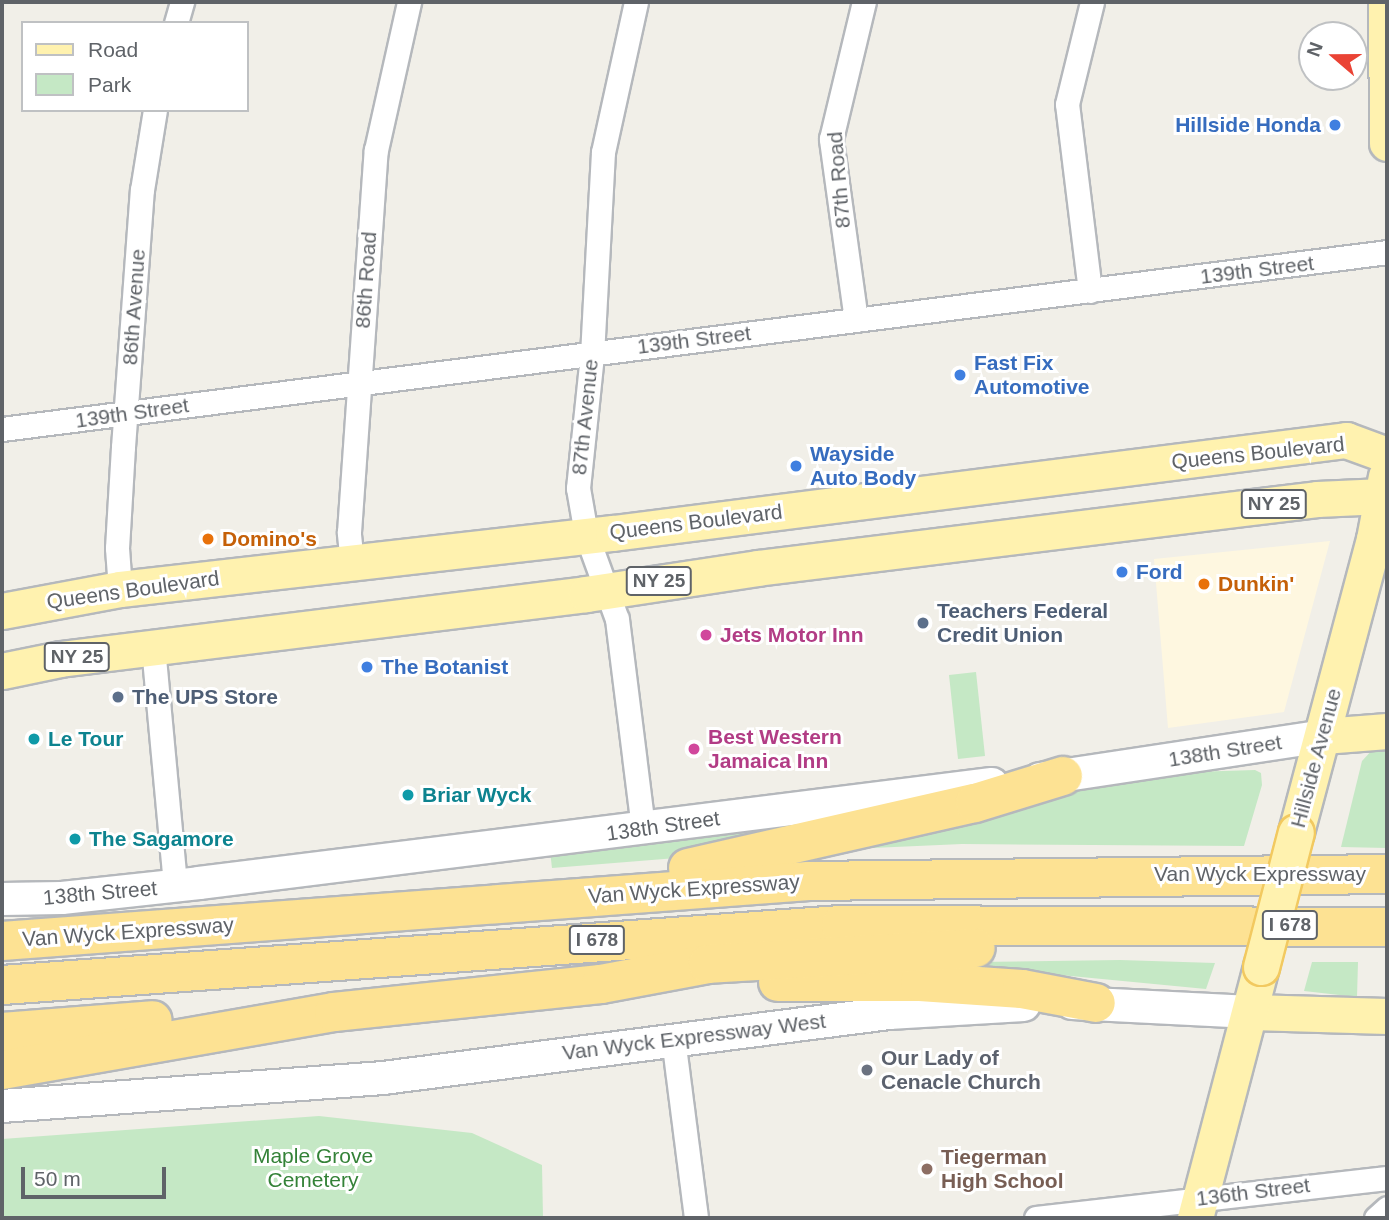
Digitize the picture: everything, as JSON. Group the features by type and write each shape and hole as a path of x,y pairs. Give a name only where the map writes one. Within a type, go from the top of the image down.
{"highway":[{"path":"523,902 764,853 975,803 1063,776"},
{"name":"Van Wyck Expressway","path":"2,941 809,881 1387,874"},
{"name":"Van Wyck Expressway","path":"2,985 794,927 912,923 1387,927"},
{"path":"2,1070 334,1012 600,984 756,959 1006,947 1193,924"},
{"path":"2,935 45,938"},
{"path":"600,984 920,982 1022,989 1096,1003"},
{"path":"2,1032 210,1015 334,1012"},
{"path":"2,1060 98,1053"}],"main road":[{"path":"1386,2 1387,143"},
{"name":"Queens Boulevard","path":"2,611 120,589 352,563 1346,440 1387,457"},
{"name":"Hillside Avenue","path":"1198,1208 1385,496 1387,457"},
{"name":"NY 25","path":"2,671 153,647 1227,510 1385,496"},
{"path":"1322,736 1387,732"},
{"name":"138th Street","path":"2,899 62,898 643,829 1063,776 1322,736"},
{"name":"Van Wyck Expressway West","path":"2,1106 383,1078 673,1038 942,1008 1096,1003 1387,1016"}],"street":[{"path":"176,21 181,2"},
{"name":"86th Road","path":"352,563 349,532 376,150 409,2"},
{"name":"87th Avenue","path":"636,2 603,152 592,355 578,488 586,534 609,590 628,688 643,829"},
{"name":"87th Road","path":"856,320 831,139 864,2"},
{"path":"1090,291 1067,113 1069,86 1092,2"},
{"name":"86th Avenue","path":"120,589 117,548 142,190 155,112"},
{"name":"139th Street","path":"2,429 1387,253"},
{"path":"153,647 176,885"},
{"path":"673,1038 696,1218"},
{"name":"136th Street","path":"1036,1218 1198,1208 1387,1178"},
{"path":"1376,1218 1387,1208"}],"shaded area":[{"path":"1330,541 1284,712 1168,728 1154,559"}],"green space":[{"path":"976,672 985,756 958,759 949,675"},
{"path":"1374,748 1387,748 1387,848 1341,847 1362,761"},
{"path":"1255,770 1261,773 1262,785 1244,846 962,844 827,850 1127,774"},
{"path":"777,826 792,829 689,857 552,868 550,851"},
{"path":"1120,960 1215,963 1206,989 977,967 975,962"},
{"path":"1312,962 1358,962 1357,997 1304,991"},
{"name":"Maple Grove Cemetery","path":"319,1116 472,1133 542,1165 543,1218 2,1218 2,1139"}],"place":[{"name":"Hillside Honda","path":"1335,125"},
{"name":"Fast Fix Automotive","path":"960,375"},
{"name":"Wayside Auto Body","path":"796,466"},
{"name":"Domino's","path":"208,539"},
{"name":"Ford","path":"1122,572"},
{"name":"Dunkin'","path":"1204,584"},
{"name":"Teachers Federal Credit Union","path":"923,623"},
{"name":"Jets Motor Inn","path":"706,635"},
{"name":"The Botanist","path":"367,667"},
{"name":"The UPS Store","path":"118,697"},
{"name":"Le Tour","path":"34,739"},
{"name":"Best Western Jamaica Inn","path":"694,749"},
{"name":"Briar Wyck","path":"408,795"},
{"name":"The Sagamore","path":"75,839"},
{"name":"Our Lady of Cenacle Church","path":"867,1070"},
{"name":"Tiegerman High School","path":"927,1169"}]}
